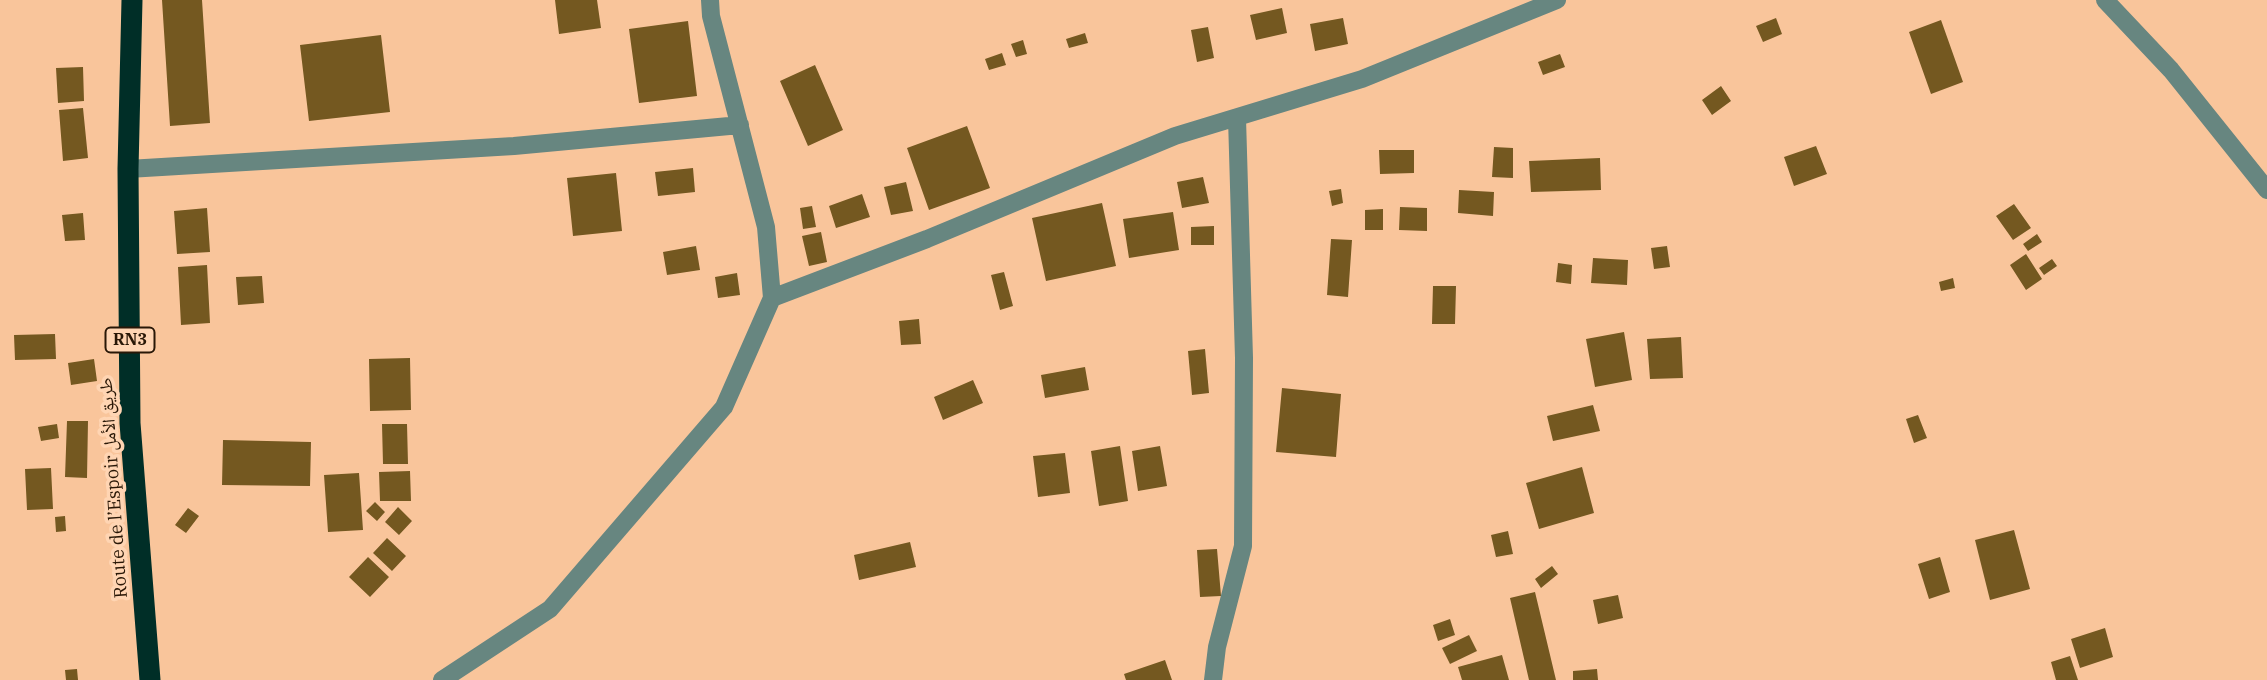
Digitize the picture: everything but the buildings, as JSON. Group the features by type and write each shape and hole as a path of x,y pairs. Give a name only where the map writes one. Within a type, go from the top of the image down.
{"highway":[{"name":"Route de l’Espoir طريق الأمل","path":"132,0 128,169 130,423 150,680"}],"street":[{"path":"442,680 550,609 724,407 772,298 766,228 711,16 710,0"},
{"path":"772,298 928,239 1175,136 1362,79 1557,0"},
{"path":"2105,0 2171,70 2267,190"},
{"path":"1213,680 1217,647 1243,546 1244,358 1237,118"},
{"path":"128,169 514,146 740,125"}]}
